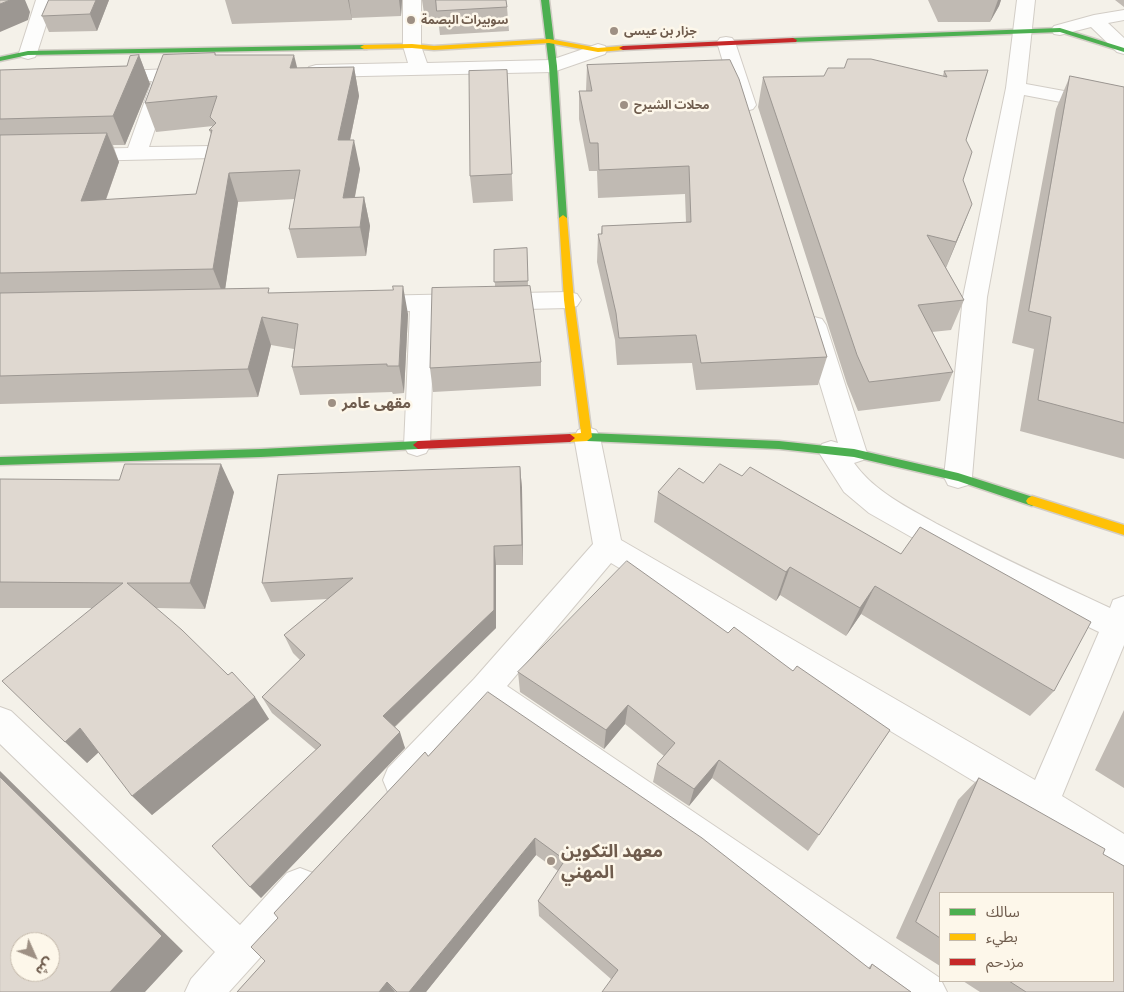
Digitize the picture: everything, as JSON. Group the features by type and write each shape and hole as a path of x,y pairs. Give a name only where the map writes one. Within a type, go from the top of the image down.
{"main road":[{"path":"545,0 553,66 569,300 586,437"},
{"path":"0,59 28,53 412,46 434,48 549,41 598,50 726,42 1060,30 1124,49"},
{"path":"0,461 261,453 586,437 778,444 843,452 958,476 1124,530"}],"street":[{"path":"28,53 45,0"},
{"path":"412,0 412,46 419,69"},
{"path":"958,476 975,297 1016,88 1026,0"},
{"path":"1060,30 1094,20 1124,15"},
{"path":"1094,20 1124,49"},
{"path":"726,42 752,126"},
{"path":"301,72 553,66 598,50"},
{"path":"87,76 213,74"},
{"path":"136,154 164,75"},
{"path":"1016,88 1124,108"},
{"path":"58,156 213,152"},
{"path":"343,304 569,300"},
{"path":"417,446 422,303"},
{"path":"808,303 843,452 854,484 879,505 974,558 1121,618 1042,803"},
{"path":"586,437 608,547 1042,803 1124,854"},
{"path":"383,798 485,689 608,547"},
{"path":"485,689 928,992"},
{"path":"0,722 240,950"},
{"path":"204,992 240,950 322,863"}],"building":[{"path":"0,0 10,0 0,4"},
{"path":"49,0 96,0 90,14 42,16"},
{"path":"436,0 506,0 507,7 437,11"},
{"path":"215,53 215,55 294,55 290,68 354,67 338,140 354,140 343,198 364,197 360,227 289,229 300,170 229,173 213,269 0,273 0,135 107,133 81,201 196,194 212,130 209,130 216,123 210,117 217,96 145,103 163,55"},
{"path":"139,55 113,116 0,119 0,70 127,66 130,56"},
{"path":"848,59 871,59 947,77 944,71 988,70 966,140 972,152 963,180 972,204 956,242 927,235 964,300 918,305 953,372 869,382 857,355 763,77 824,76 828,68 844,68"},
{"path":"730,60 739,79 827,357 701,363 696,335 619,338 616,313 598,234 602,234 602,226 691,222 689,166 599,170 598,143 590,143 579,91 592,91 587,65"},
{"path":"507,70 512,174 470,176 469,71"},
{"path":"1070,76 1124,87 1124,423 1038,400 1051,317 1029,311"},
{"path":"527,248 528,281 494,282 494,250"},
{"path":"393,286 403,286 399,366 387,366 387,364 292,367 298,324 262,317 248,369 0,376 0,293 269,288 268,293 393,290"},
{"path":"530,286 541,362 430,368 432,288"},
{"path":"125,464 221,464 190,583 127,583 182,630 228,675 232,672 255,697 132,796 80,728 65,742 2,681 123,583 0,582 0,479 119,480"},
{"path":"720,464 742,476 750,467 901,554 920,527 1091,622 1054,691 875,586 860,608 790,567 786,572 658,492 679,468 703,483"},
{"path":"520,467 522,545 494,546 494,610 383,716 400,732 250,887 212,846 321,745 262,697 305,655 284,635 353,578 262,583 278,475"},
{"path":"627,561 728,633 734,627 793,671 797,666 890,730 819,835 719,760 694,789 657,764 675,743 628,705 606,730 518,672"},
{"name":"معهد التكوين المهني","path":"488,692 702,838 870,969 872,964 911,992 602,992 618,970 538,901 565,860 535,838 409,992 397,992 387,982 379,992 237,992 265,961 251,947 278,918 274,913 425,752 428,756"},
{"path":"0,777 162,936 110,992 0,992"},
{"path":"979,778 1105,849 1103,854 1124,866 1124,992 1026,992 1011,982 1114,982 1114,892 939,892 939,937 916,922"}],"traffic: fast":[{"path":"545,0 553,66 563,218"},
{"path":"793,40 1060,30 1124,50"},
{"path":"0,59 28,53 364,47"},
{"path":"587,437 779,445 854,453 958,477 1032,501"},
{"path":"0,461 261,453 418,445"}],"traffic: slow":[{"path":"364,47 412,46 434,48 549,41 598,50 623,48"},
{"path":"563,218 569,300 587,437 570,438"},
{"path":"1032,501 1124,530"}],"traffic: jam":[{"path":"623,48 793,40"},
{"path":"418,445 570,438"}],"place":[{"name":"سوبيرات البصمة","path":"411,20"},
{"name":"جزار بن عيسى","path":"614,31"},
{"name":"محلات الشيرح","path":"624,105"},
{"name":"مقهى عامر","path":"332,403"},
{"name":"معهد التكوين المهني","path":"551,861"}]}
